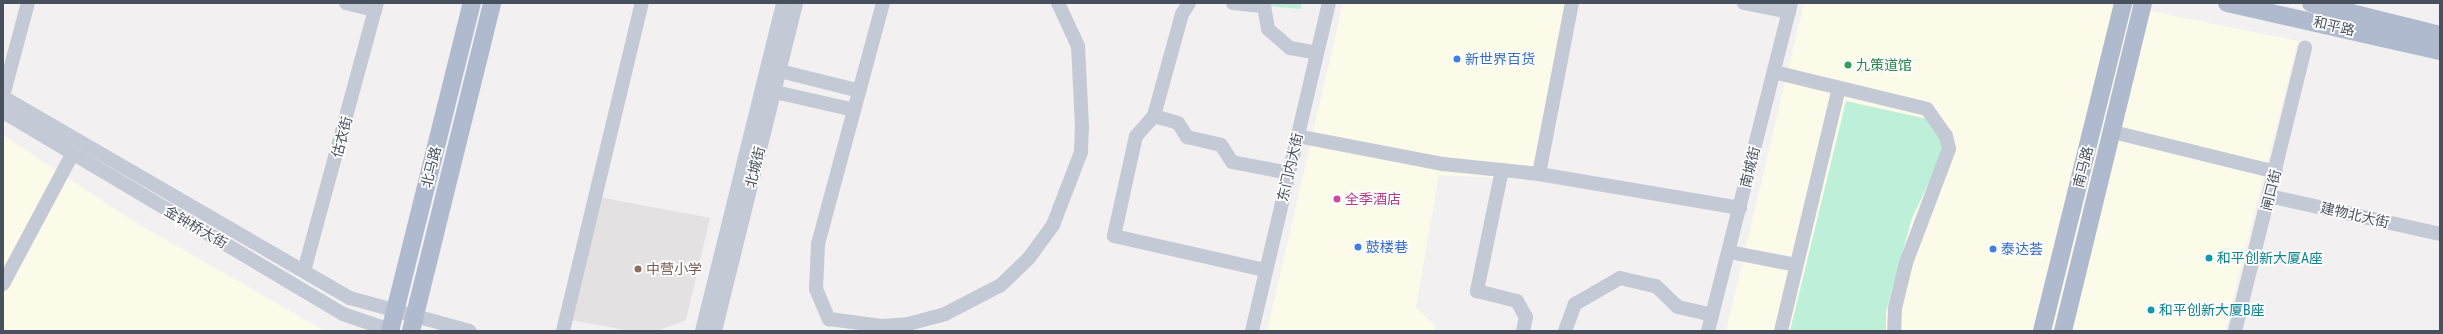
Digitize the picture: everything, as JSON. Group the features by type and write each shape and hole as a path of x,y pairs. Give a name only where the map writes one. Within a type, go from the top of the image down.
{"main road":[{"name":"北马路","path":"391,331 472,3"},
{"name":"北马路","path":"412,324 492,3"},
{"name":"南马路","path":"2042,331 2123,3"},
{"name":"南马路","path":"2063,331 2113,132 2143,3"},
{"name":"和平路","path":"2227,3 2440,52"},
{"name":"和平路","path":"2312,3 2440,35"}],"street":[{"path":"3,96 28,3"},
{"path":"346,3 376,6"},
{"path":"562,331 642,3"},
{"name":"北城街","path":"702,331 783,3"},
{"name":"北城街","path":"715,331 796,3"},
{"path":"883,3 818,244 816,289 829,319 882,326 908,324 945,314 1000,285 1029,258 1053,224 1080,152 1083,91 1078,46 1058,3"},
{"path":"1189,3 1182,14 1154,116 1136,136 1114,236 1266,270"},
{"path":"1233,3 1264,6 1268,29 1290,48 1317,53"},
{"name":"东门内大街","path":"1252,331 1329,3"},
{"path":"1539,174 1572,3"},
{"path":"1744,3 1790,7"},
{"name":"估衣街","path":"304,271 376,6"},
{"name":"南城街","path":"1708,331 1730,252 1790,7"},
{"name":"闸口街","path":"2236,331 2305,48"},
{"path":"780,71 860,91"},
{"path":"1774,72 1926,109 1948,143 1949,149 1906,263 1896,308 1894,331"},
{"path":"1781,331 1839,88"},
{"path":"775,92 854,110"},
{"name":"金钟桥大街","path":"3,96 350,298 395,312 412,324 470,331"},
{"name":"金钟桥大街","path":"3,112 343,314 391,331"},
{"path":"1154,116 1178,123 1187,137 1221,145 1232,162 1288,173"},
{"path":"2113,132 2276,172"},
{"path":"1297,136 1443,164 1539,174 1740,208"},
{"path":"3,284 72,154"},
{"path":"1502,170 1477,291 1517,302 1526,317 1523,331"},
{"name":"建物北大街","path":"2269,196 2440,234"},
{"path":"1730,252 1796,265"},
{"path":"1565,331 1575,304 1620,278 1656,286 1678,307 1712,315"}],"shaded area":[{"path":"1343,3 1572,3 1538,180 1439,175 1416,307 1436,327 1435,331 1267,331"},
{"path":"1804,3 2111,3 2298,41 2225,331 1726,331"},
{"path":"3,135 130,219 325,331 3,331"},
{"name":"中营小学","path":"594,196 710,218 686,320 657,331 630,331 565,319"}],"green space":[{"path":"1231,3 1302,3 1301,9"},
{"path":"1846,101 1932,120 1946,148 1912,218 1886,312 1886,331 1790,331"}],"place":[{"name":"新世界百货","path":"1457,59"},
{"name":"九策道馆","path":"1848,65"},
{"name":"全季酒店","path":"1337,199"},
{"name":"鼓楼巷","path":"1358,247"},
{"name":"泰达荟","path":"1993,249"},
{"name":"和平创新大厦A座","path":"2209,258"},
{"name":"中营小学","path":"638,269"},
{"name":"和平创新大厦B座","path":"2151,310"}]}
